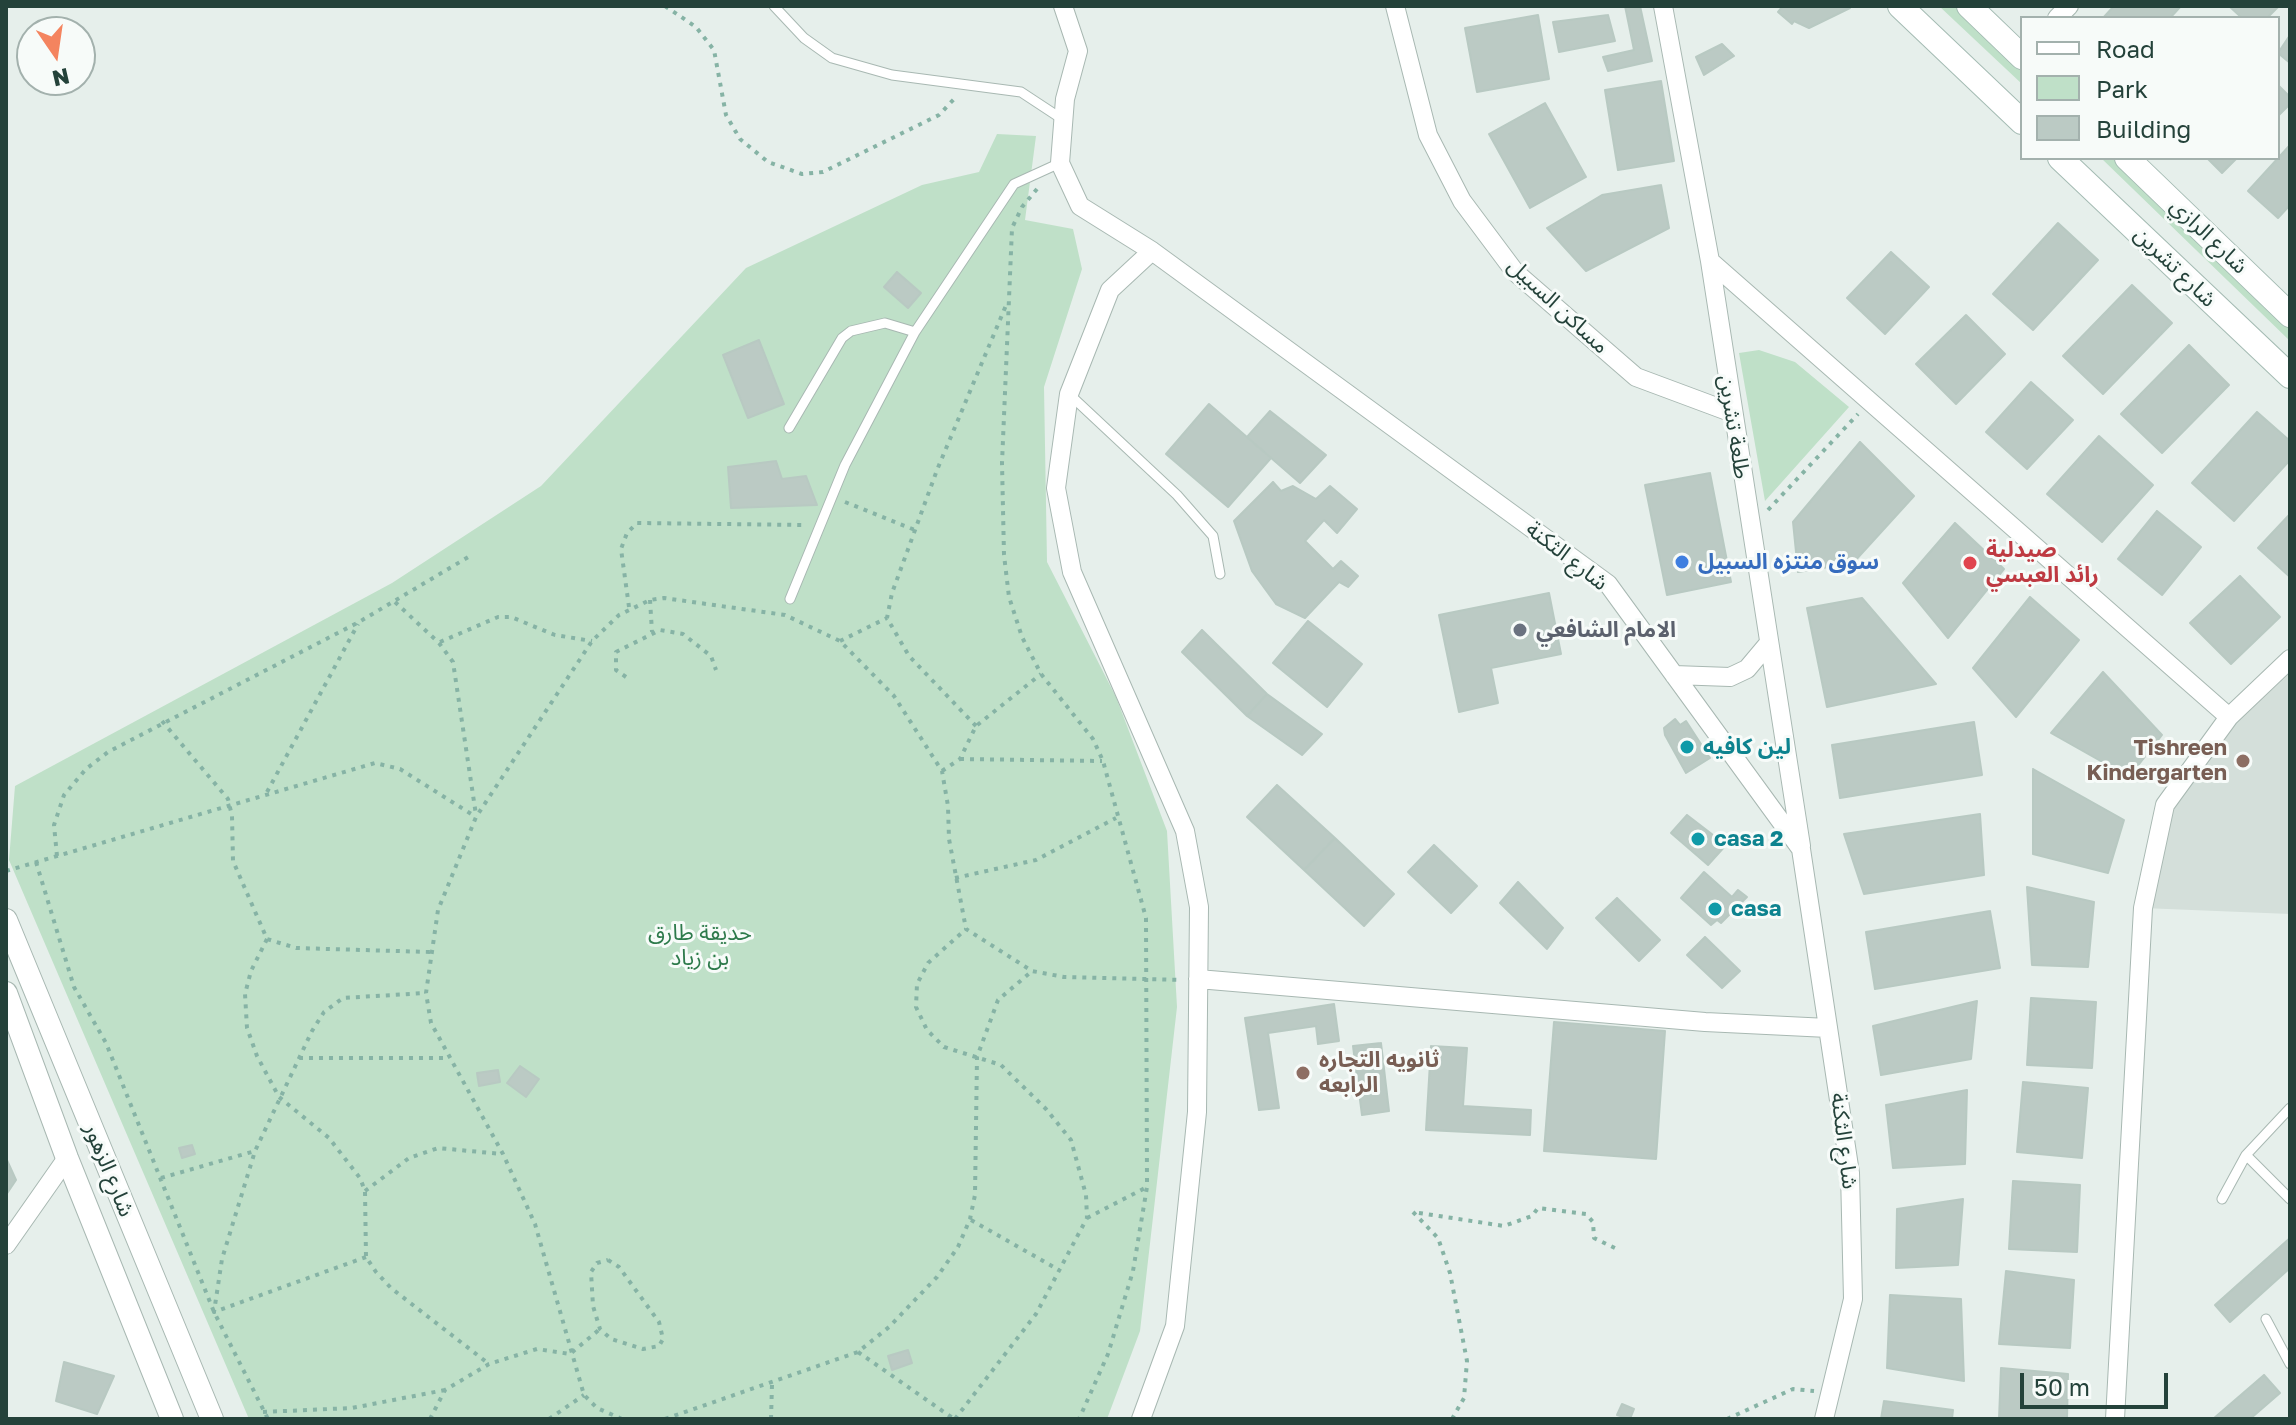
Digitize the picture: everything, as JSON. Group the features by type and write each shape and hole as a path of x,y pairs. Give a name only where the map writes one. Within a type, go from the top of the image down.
{"main road":[{"path":"1900,6 2020,120"},
{"path":"1969,6 2020,54"},
{"name":"شارع تشرين","path":"2062,160 2290,376"},
{"name":"شارع الرازي","path":"2129,160 2290,315"}],"street":[{"name":"شارع الثكنة","path":"1063,6 1078,51 1063,120 1060,163 1080,206 1152,251 1608,584 1801,849 1850,1173 1853,1299 1824,1419"},
{"name":"مساكن السبيل","path":"1395,6 1428,135 1462,201 1515,272 1636,377 1730,412"},
{"name":"طلعة تشرين","path":"1663,6 1710,261 1730,412 1801,849"},
{"path":"1141,1419 1175,1326 1197,1112 1199,907 1185,831 1072,572 1056,488 1069,394 1110,290 1152,251"},
{"path":"1710,261 2229,717"},
{"path":"1674,675 1730,677 1747,669 1768,644"},
{"path":"2115,1419 2143,908 2165,805 2229,717 2290,659"},
{"name":"شارع الزهور","path":"6,920 212,1419"},
{"path":"1198,979 1705,1022 1828,1028"},
{"name":"شارع الزهور","path":"6,993 67,1158 172,1419"},
{"path":"6,1245 67,1158"}],"lane":[{"path":"774,6 804,38 832,58 892,75 1021,92 1063,120"},
{"path":"790,599 878,396 915,332 1014,184 1060,163"},
{"path":"789,428 842,338 851,331 885,323 915,332"},
{"path":"1069,394 1177,495 1213,536 1220,574"},
{"path":"2222,1199 2246,1155 2290,1108"},
{"path":"2246,1155 2290,1199"},
{"path":"2266,1319 2290,1364"}],"path":[{"path":"665,6 696,27 714,50 726,115 740,139 768,162 802,174 823,172 939,115 967,84"},
{"path":"1060,163 1016,218 1007,301 1002,463 1004,555 1009,597 1022,637 1041,674 1093,739 1103,761 1116,818 1146,918 1148,981 1147,1187 1133,1271 1108,1354 1079,1419"},
{"path":"976,726 909,656 887,618 892,593 915,530 1007,301"},
{"path":"1749,529 1870,402"},
{"path":"832,497 915,530"},
{"path":"629,608 621,549 627,533 637,523 820,526"},
{"path":"57,856 54,825 58,810 73,782 108,752 162,721 359,622 470,556"},
{"path":"622,1419 597,1408 584,1395 535,1224 503,1154 431,1023 426,993 438,910 476,817 592,641 629,608 664,598 785,615 840,641 894,696 942,771 955,878 966,929 1032,971 1064,977 1148,981 1198,979"},
{"path":"650,600 652,632"},
{"path":"395,602 439,643 453,662 459,680 476,817"},
{"path":"439,643 498,617 511,617 555,635 592,641"},
{"path":"840,641 887,618"},
{"path":"266,793 359,622"},
{"path":"626,677 614,664 616,652 652,632 668,629 683,634 711,656 716,670"},
{"path":"942,771 960,759 976,726 1041,674"},
{"path":"162,721 224,793 231,807 233,861 267,939 296,948 430,952"},
{"path":"960,759 1103,761"},
{"path":"6,871 231,807 266,793 357,767 389,764 476,817"},
{"path":"955,878 1036,860 1116,818"},
{"path":"36,862 74,987 106,1043 127,1103 161,1178 214,1312 268,1419"},
{"path":"858,1352 954,1419 1036,1314 1087,1218 1086,1195 1071,1140 1046,1109 1001,1065 944,1047 927,1030 916,1007 917,984 928,963 966,929"},
{"path":"267,939 251,971 245,994 247,1028 257,1056 279,1097 329,1138 360,1178 365,1191 366,1257 391,1288 489,1364"},
{"path":"665,1419 772,1385 858,1352 889,1327 937,1277 958,1247 970,1219 975,1195 977,1057 998,1000 1032,971"},
{"path":"214,1312 222,1259 255,1151 298,1058 324,1012 343,998 426,993"},
{"path":"298,1058 448,1058"},
{"path":"365,1191 409,1158 438,1148 503,1154"},
{"path":"161,1178 255,1151"},
{"path":"1087,1218 1147,1187"},
{"path":"1452,1419 1464,1398 1467,1361 1450,1273 1438,1238 1413,1212 1504,1226 1532,1216 1538,1208 1586,1214 1593,1222 1594,1238 1619,1250"},
{"path":"970,1219 1059,1270"},
{"path":"214,1312 366,1257"},
{"path":"608,1260 619,1267 659,1322 663,1339 651,1350 643,1349 611,1339 600,1329 593,1306 591,1272 597,1263 608,1260"},
{"path":"263,1412 352,1408 445,1390 489,1364 537,1349 570,1354 600,1329"},
{"path":"771,1419 772,1385"},
{"path":"1727,1419 1793,1389 1830,1393"},
{"path":"430,1419 445,1390"},
{"path":"549,1419 584,1395"}],"shaded area":[{"name":"Tishreen Kindergarten","path":"2290,659 2290,914 2143,908 2165,805"}],"green space":[{"path":"1939,6 1954,6 2001,50 2020,68 2020,82"},
{"name":"حديقة طارق بن زياد","path":"997,134 1036,136 1025,220 1073,229 1082,269 1044,387 1047,562 1116,697 1167,831 1177,1007 1140,1331 1107,1419 249,1419 9,860 15,786 392,583 541,486 746,268 922,185 979,172"},
{"path":"2103,160 2116,160 2213,253 2290,328 2290,341"},
{"path":"1759,350 1795,362 1849,407 1765,501 1739,353"}],"building":[{"path":"1625,6 1640,6 1652,61 1608,71 1603,57 1634,50"},
{"path":"1783,6 1850,8 1809,28 1794,21 1792,24 1778,12"},
{"path":"2114,6 2181,6 2172,16 2105,16"},
{"path":"2229,6 2279,6 2269,16 2240,16"},
{"path":"1538,15 1549,79 1477,92 1465,28"},
{"path":"1608,15 1615,41 1559,52 1553,22"},
{"path":"2290,35 2290,63 2280,55"},
{"path":"1722,44 1734,56 1704,75 1696,57"},
{"path":"1661,81 1674,161 1618,170 1605,90"},
{"path":"2280,87 2290,97 2290,104 2280,114"},
{"path":"1545,103 1586,177 1530,208 1489,134"},
{"path":"2290,145 2290,205 2278,218 2248,191 2276,160 2280,160"},
{"path":"2209,160 2235,160 2222,173"},
{"path":"1661,185 1669,228 1586,271 1547,228 1602,195"},
{"path":"2058,223 2098,260 2033,330 1993,294"},
{"path":"1891,252 1929,287 1885,334 1847,298"},
{"path":"897,272 921,293 908,308 884,287"},
{"path":"2132,285 2172,323 2103,394 2063,356"},
{"path":"1966,315 2005,354 1956,404 1916,364"},
{"path":"759,340 784,404 748,418 723,355"},
{"path":"2189,345 2229,385 2162,453 2121,414"},
{"path":"2031,382 2073,420 2027,469 1986,432"},
{"path":"1209,404 1271,458 1228,507 1166,454"},
{"path":"1270,411 1326,455 1300,483 1247,437"},
{"path":"2257,412 2290,441 2290,460 2234,521 2192,483"},
{"path":"2099,436 2153,485 2102,542 2047,494"},
{"path":"1860,442 1914,496 1853,563 1798,572 1793,522"},
{"path":"776,461 782,479 806,476 817,505 731,508 728,467"},
{"path":"1710,473 1731,582 1667,595 1645,485"},
{"path":"1273,482 1281,491 1293,486 1316,499 1330,486 1357,509 1337,533 1324,520 1305,541 1333,569 1341,561 1358,576 1348,587 1339,582 1305,618 1276,604 1252,571 1234,521"},
{"path":"2157,511 2201,547 2162,595 2118,559"},
{"path":"2290,514 2290,577 2258,548"},
{"path":"1955,523 2004,569 1948,638 1903,583"},
{"path":"2240,576 2280,617 2231,664 2190,623"},
{"path":"1549,593 1561,654 1491,668 1498,703 1459,712 1439,615"},
{"path":"2030,597 2079,640 2016,717 1973,668"},
{"path":"1862,598 1936,684 1827,707 1807,608"},
{"path":"1308,621 1362,664 1327,707 1273,663"},
{"path":"1202,630 1267,694 1247,716 1182,652"},
{"path":"2103,672 2162,735 2129,777 2051,733"},
{"path":"1267,694 1322,734 1302,755 1247,716"},
{"name":"لين كافيه","path":"1675,719 1680,725 1686,721 1710,758 1686,773 1665,735 1664,728"},
{"path":"1974,722 1982,775 1840,798 1832,745"},
{"path":"2033,769 2124,820 2108,873 2033,854"},
{"path":"1277,785 1335,838 1304,870 1247,817"},
{"path":"1980,814 1984,875 1864,894 1844,834"},
{"name":"casa 2","path":"1687,815 1726,845 1708,865 1671,833"},
{"path":"1335,838 1394,894 1364,926 1304,870"},
{"path":"1434,845 1477,886 1451,913 1408,872"},
{"name":"casa","path":"1704,872 1732,897 1738,890 1747,897 1721,923 1717,920 1711,925 1681,898"},
{"path":"1518,882 1563,928 1547,949 1500,903"},
{"path":"2027,887 2094,902 2088,967 2032,965"},
{"path":"1617,898 1660,940 1639,961 1596,918"},
{"path":"1990,911 2000,968 1875,989 1866,932"},
{"path":"1705,937 1740,971 1722,988 1687,955"},
{"path":"2031,998 2096,1002 2092,1068 2027,1065"},
{"path":"1977,1001 1971,1059 1881,1075 1873,1026"},
{"path":"1334,1004 1339,1041 1318,1044 1316,1026 1268,1033 1279,1108 1259,1110 1245,1018"},
{"path":"1554,1022 1665,1031 1656,1159 1544,1151"},
{"path":"1381,1043 1389,1111 1362,1115 1353,1046"},
{"path":"1431,1046 1467,1048 1463,1106 1531,1110 1530,1135 1426,1130"},
{"path":"520,1066 539,1079 526,1097 507,1083"},
{"path":"498,1070 500,1082 479,1086 477,1073"},
{"path":"2023,1082 2088,1088 2082,1158 2017,1152"},
{"path":"1967,1090 1965,1164 1893,1168 1886,1105"},
{"path":"192,1145 195,1154 182,1158 179,1148"},
{"path":"6,1158 16,1180 6,1195"},
{"path":"2013,1181 2080,1185 2077,1252 2009,1249"},
{"path":"1963,1199 1958,1265 1896,1268 1897,1209"},
{"path":"2290,1238 2290,1268 2230,1322 2215,1305"},
{"path":"2006,1271 2074,1280 2070,1348 1999,1344"},
{"path":"1890,1295 1961,1299 1964,1381 1887,1368"},
{"path":"908,1350 912,1363 892,1370 888,1356"},
{"path":"64,1362 114,1376 97,1414 56,1401"},
{"path":"2001,1368 2068,1374 2067,1419 1999,1419"},
{"path":"2264,1375 2280,1393 2250,1419 2213,1419"},
{"path":"1884,1401 1953,1410 1952,1419 1881,1419"},
{"path":"1622,1404 1634,1409 1630,1419 1617,1415"}],"place":[{"name":"سوق منتزه السبيل","path":"1682,562"},
{"name":"صيدلية رائد العبسي","path":"1970,563"},
{"name":"الامام الشافعي","path":"1520,630"},
{"name":"لين كافيه","path":"1687,747"},
{"name":"Tishreen Kindergarten","path":"2243,761"},
{"name":"casa 2","path":"1698,839"},
{"name":"casa","path":"1715,909"},
{"name":"ثانويه التجاره الرابعه","path":"1303,1073"}]}
